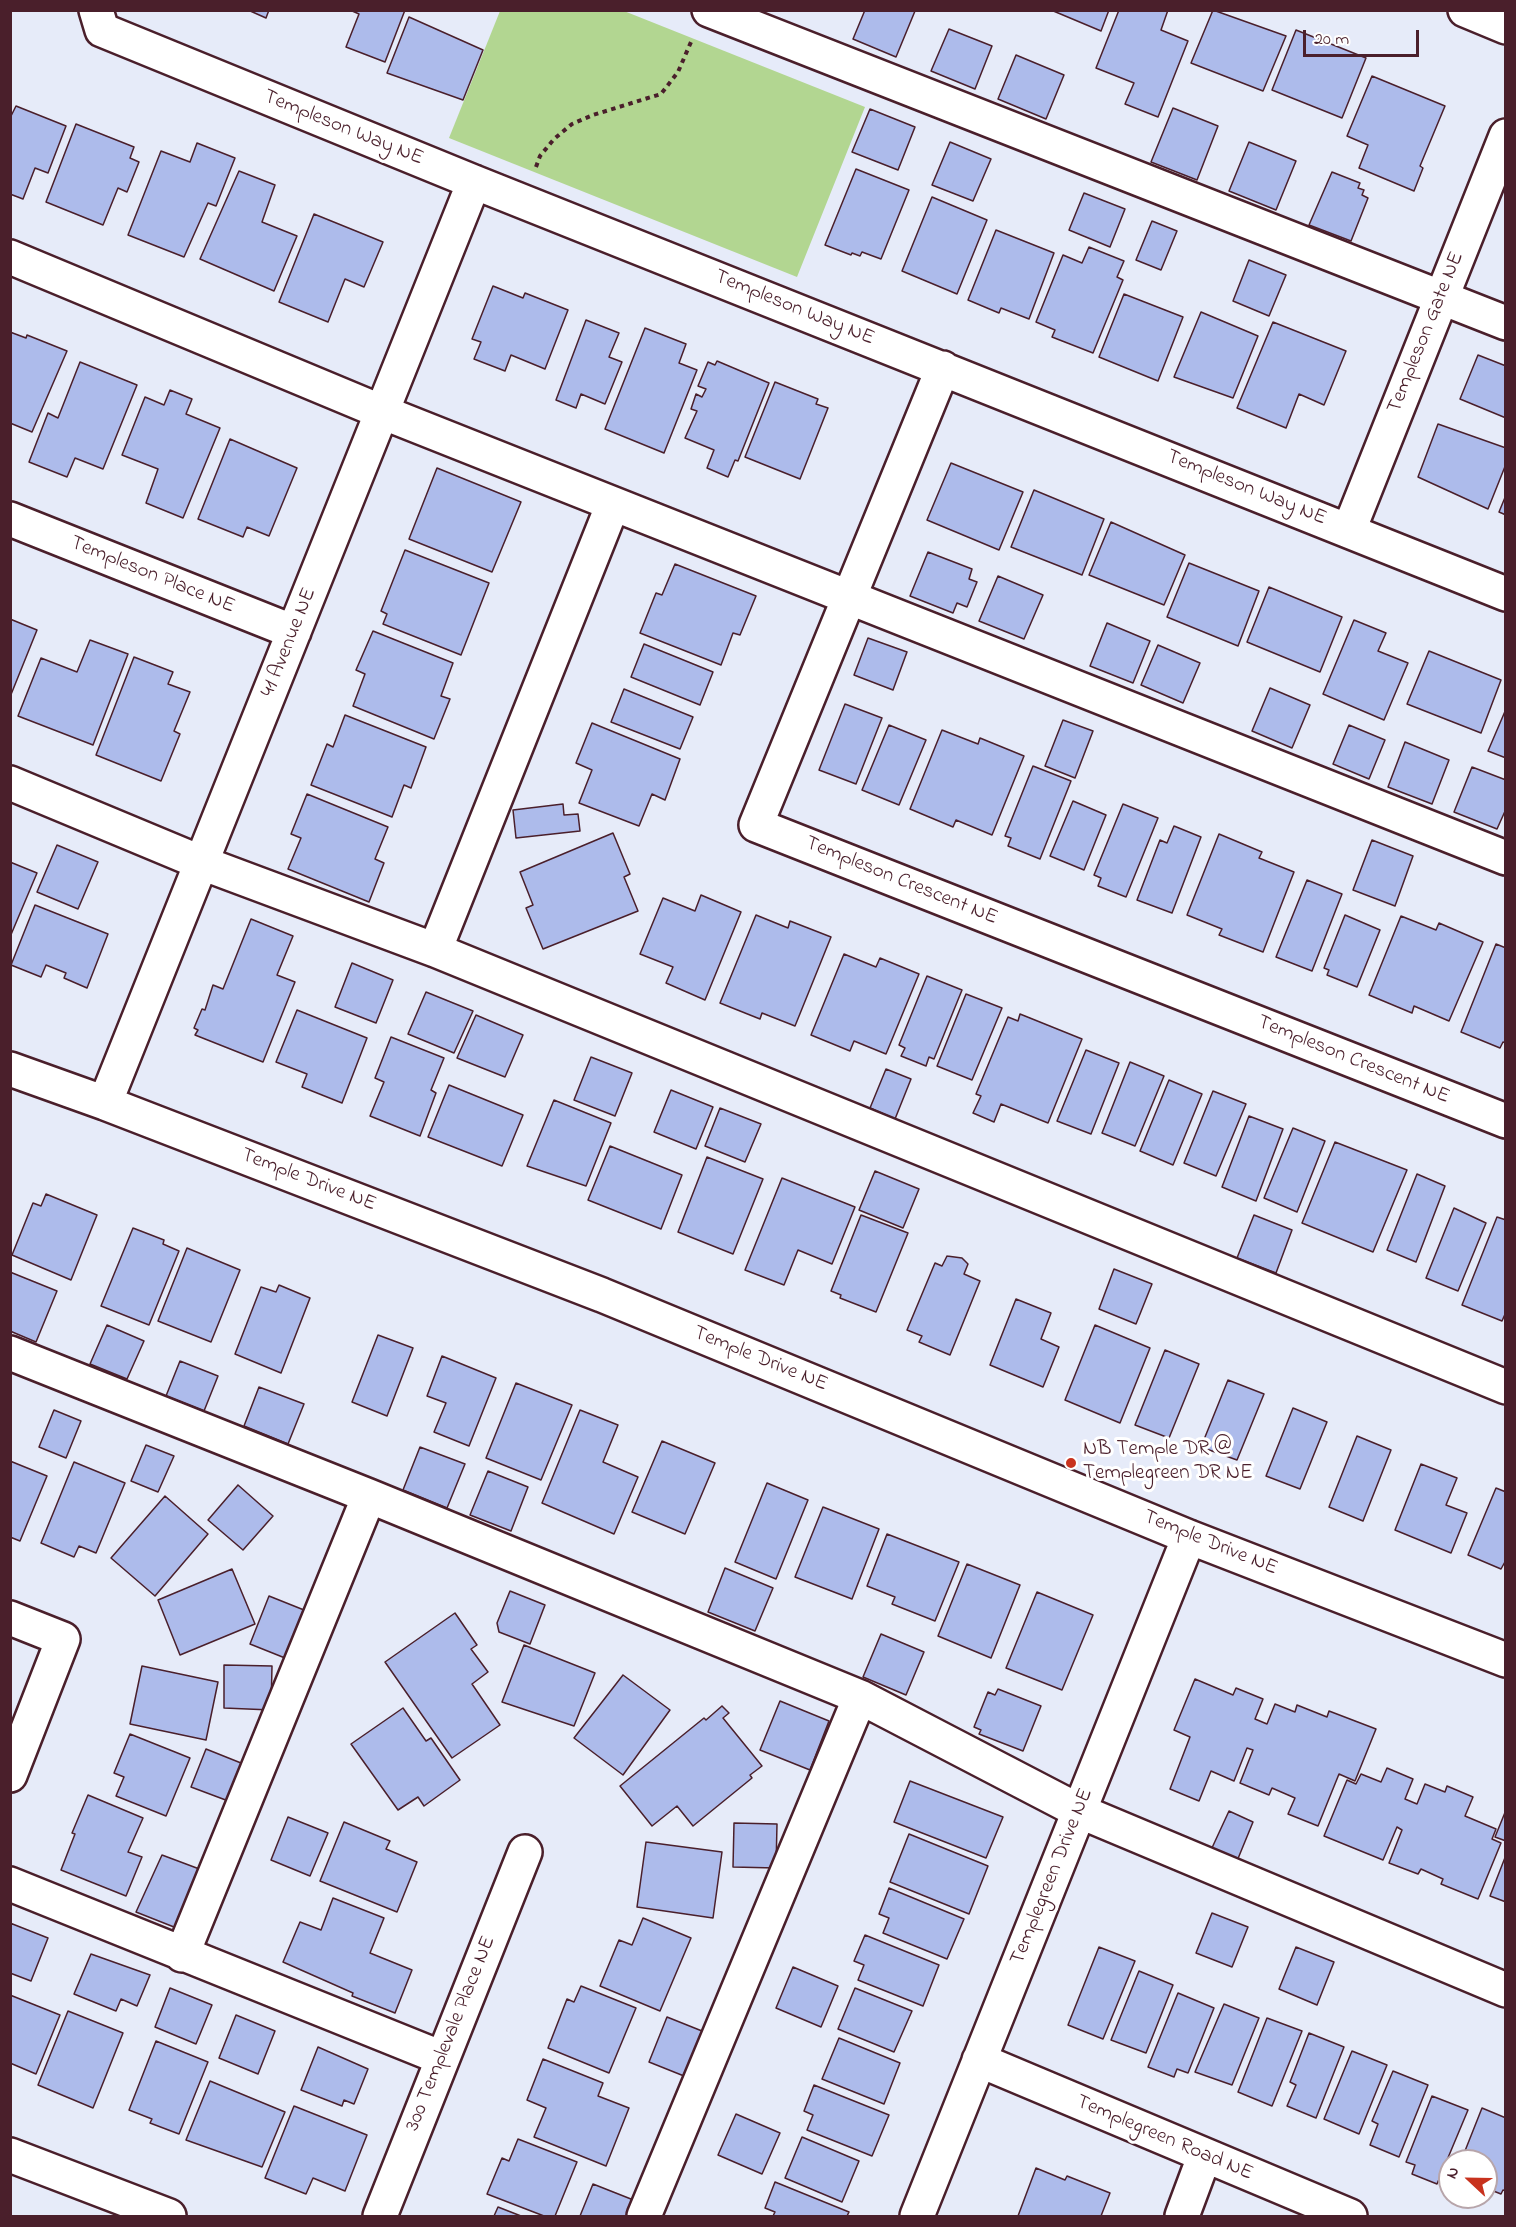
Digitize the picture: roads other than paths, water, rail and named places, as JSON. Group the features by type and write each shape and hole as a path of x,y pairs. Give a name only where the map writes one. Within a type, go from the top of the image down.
{"street":[{"name":"Templeson Way NE","path":"96,10 102,30 521,201 1506,594"},
{"path":"709,10 1506,323"},
{"path":"1465,10 1506,27"},
{"name":"Templeson Gate NE","path":"1349,530 1506,136"},
{"name":"41 Avenue NE","path":"105,1103 474,182"},
{"path":"10,257 382,412 1506,858"},
{"name":"Templeson Crescent NE","path":"943,368 756,825 1506,1121"},
{"path":"435,950 613,504"},
{"name":"Templeson Place NE","path":"10,519 294,632"},
{"path":"10,783 202,863 435,950 1506,1387"},
{"name":"Temple Drive NE","path":"10,1069 105,1103 602,1295 1190,1537 1506,1660"},
{"path":"10,1353 369,1496 860,1697 1079,1811 1506,1990"},
{"path":"182,1954 369,1496"},
{"name":"Templegreen Drive NE","path":"917,2217 1190,1537"},
{"path":"10,1618 63,1639 10,1775"},
{"path":"644,2217 860,1697"},
{"name":"300 Templevale Place NE","path":"380,2217 525,1852"},
{"path":"10,1884 442,2058"},
{"name":"Templegreen Road NE","path":"979,2060 1350,2217"},
{"path":"10,2155 135,2211 169,2217"},
{"path":"1182,2217 1204,2157"}],"place":[{"name":"NB Temple DR @ Templegreen DR NE","path":"1071,1463"}]}
